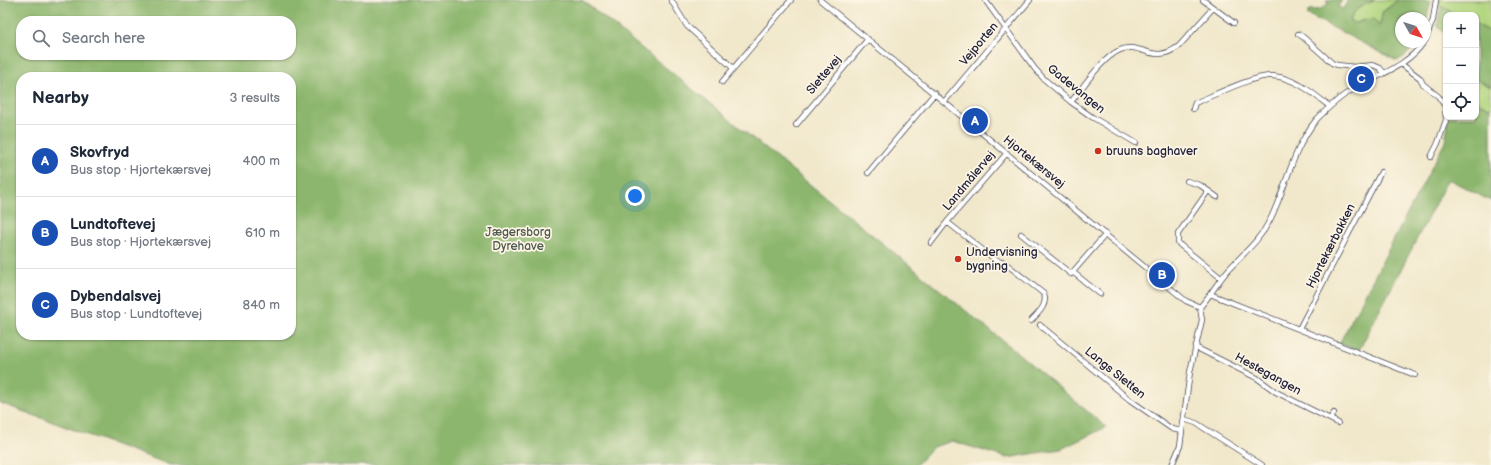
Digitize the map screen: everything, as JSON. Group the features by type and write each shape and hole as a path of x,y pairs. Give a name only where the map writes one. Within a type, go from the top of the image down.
{"street":[{"path":"671,0 687,26 733,68"},
{"path":"722,82 791,0"},
{"name":"Hjortekærsvej","path":"820,0 1186,301 1200,308"},
{"name":"Gadevangen","path":"985,0 1035,69 1044,79 1071,102 1092,117 1136,144"},
{"name":"Vejporten","path":"944,102 1030,0"},
{"path":"1203,0 1234,23"},
{"path":"1431,26 1436,0"},
{"path":"1071,102 1104,62 1114,54 1129,48 1154,54 1164,54 1172,51 1179,46 1213,8"},
{"path":"1298,34 1327,59 1337,65 1355,67 1373,66 1380,68 1384,73"},
{"name":"Slettevej","path":"796,125 868,39"},
{"path":"1172,465 1180,446 1190,372 1202,320 1200,308 1221,278 1253,246 1262,234 1276,207 1301,142 1317,120 1330,106 1349,92 1401,64 1420,48"},
{"path":"1401,64 1420,78 1423,84 1438,96 1445,106 1446,120 1438,143 1431,157"},
{"path":"1193,109 1195,103 1259,77 1272,75 1282,77 1300,85 1330,106"},
{"path":"868,173 934,94"},
{"name":"Landmålervej","path":"931,243 947,222 1007,153"},
{"name":"Hjortekærbakken","path":"1300,329 1381,172"},
{"path":"1187,181 1200,185 1217,196"},
{"path":"1208,191 1178,234 1177,238 1180,245 1221,278"},
{"name":"Landmålervej","path":"947,222 996,262 1005,263 1044,294 1046,300 1044,306 1031,321"},
{"path":"1021,234 1071,274 1106,234"},
{"path":"1074,272 1100,294"},
{"path":"1210,294 1415,375"},
{"name":"Langs Sletten","path":"1040,325 1130,400 1172,429 1182,431"},
{"name":"Hestegangen","path":"1195,347 1257,378 1276,392 1338,423"},
{"path":"1330,419 1334,413"},
{"path":"1184,419 1196,423 1262,465"}],"green space":[{"name":"Jægersborg Dyrehave","path":"0,0 582,0 1013,349 1106,427 1061,449 1007,458 952,441 933,447 916,465 171,465 0,403"},
{"path":"1325,0 1342,0 1338,7 1343,9 1348,0 1375,0 1356,10 1351,17 1350,22 1356,23 1373,18 1379,26 1382,13 1398,0 1431,0 1428,12 1395,12 1395,48 1414,48 1397,61 1307,14 1310,10 1318,10 1328,3"},
{"path":"1375,0 1398,0 1382,12 1379,27 1363,20 1356,23 1350,22 1351,17 1356,10"},
{"path":"1439,0 1491,0 1491,32 1479,26 1479,12 1452,12 1438,5"},
{"path":"1441,6 1452,12 1443,12 1443,32 1437,25"},
{"path":"1479,26 1491,32 1491,87 1479,81"},
{"path":"1479,81 1491,87 1491,109 1479,103"},
{"path":"1479,103 1491,109 1491,201 1448,179 1359,350 1339,344 1445,142 1449,120 1479,120"}],"place":[{"name":"Dybendalsvej","path":"1361,79"},
{"name":"Skovfryd","path":"975,121"},
{"name":"bruuns baghaver","path":"1098,151"},
{"name":"Undervisning bygning","path":"958,259"},
{"name":"Lundtoftevej","path":"1162,275"}]}
